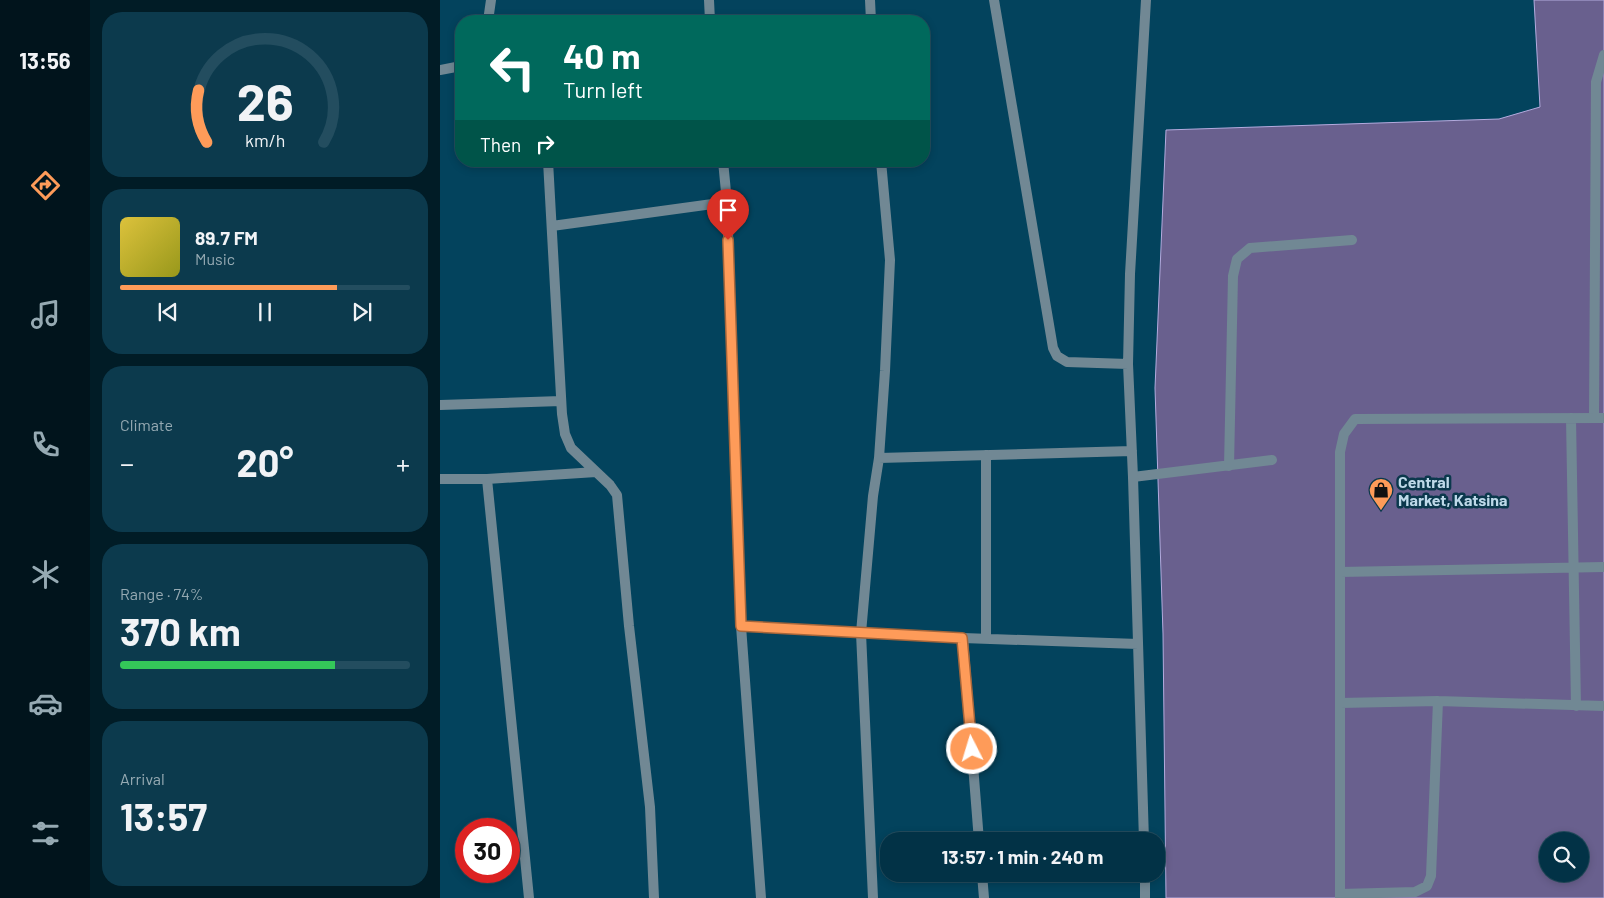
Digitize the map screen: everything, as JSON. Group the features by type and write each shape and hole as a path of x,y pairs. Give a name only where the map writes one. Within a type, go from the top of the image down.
{"street":[{"path":"489,15 491,0"},
{"path":"710,0 710,15"},
{"path":"870,0 871,15"},
{"path":"994,0 1054,348 1058,356 1067,362 1128,364"},
{"path":"1144,832 1128,364 1130,274 1146,0"},
{"path":"1438,701 1432,876 1427,886 1415,892 1340,896 1340,452 1344,434 1355,419 1599,418 1596,82 1604,55"},
{"path":"440,70 455,67"},
{"path":"548,167 561,401 565,434 571,448 610,485 617,495 650,807 654,898"},
{"path":"724,167 727,202 741,626 761,898"},
{"path":"873,898 861,632 873,496 879,458 890,260 882,167"},
{"path":"552,226 727,202"},
{"path":"1229,466 1232,276 1237,258 1250,248 1352,240"},
{"path":"440,404 561,401"},
{"path":"1571,418 1576,706"},
{"path":"879,458 1132,451"},
{"path":"986,455 986,639"},
{"path":"1133,477 1272,460"},
{"path":"440,479 487,479 596,472"},
{"path":"487,479 529,898"},
{"path":"1340,572 1604,567"},
{"path":"741,626 962,638 1138,644"},
{"path":"962,638 978,832"},
{"path":"1340,703 1438,701 1604,706"},
{"path":"983,882 984,898"},
{"path":"1144,882 1145,898"}],"building":[{"name":"Central Market, Katsina","path":"1534,0 1604,0 1604,898 1166,898 1163,634 1155,388 1166,130 1499,119 1540,107"}],"place":[{"name":"Central Market, Katsina","path":"1381,511"}],"route":[{"path":"728,240 741,626 962,638 972,749"}]}
